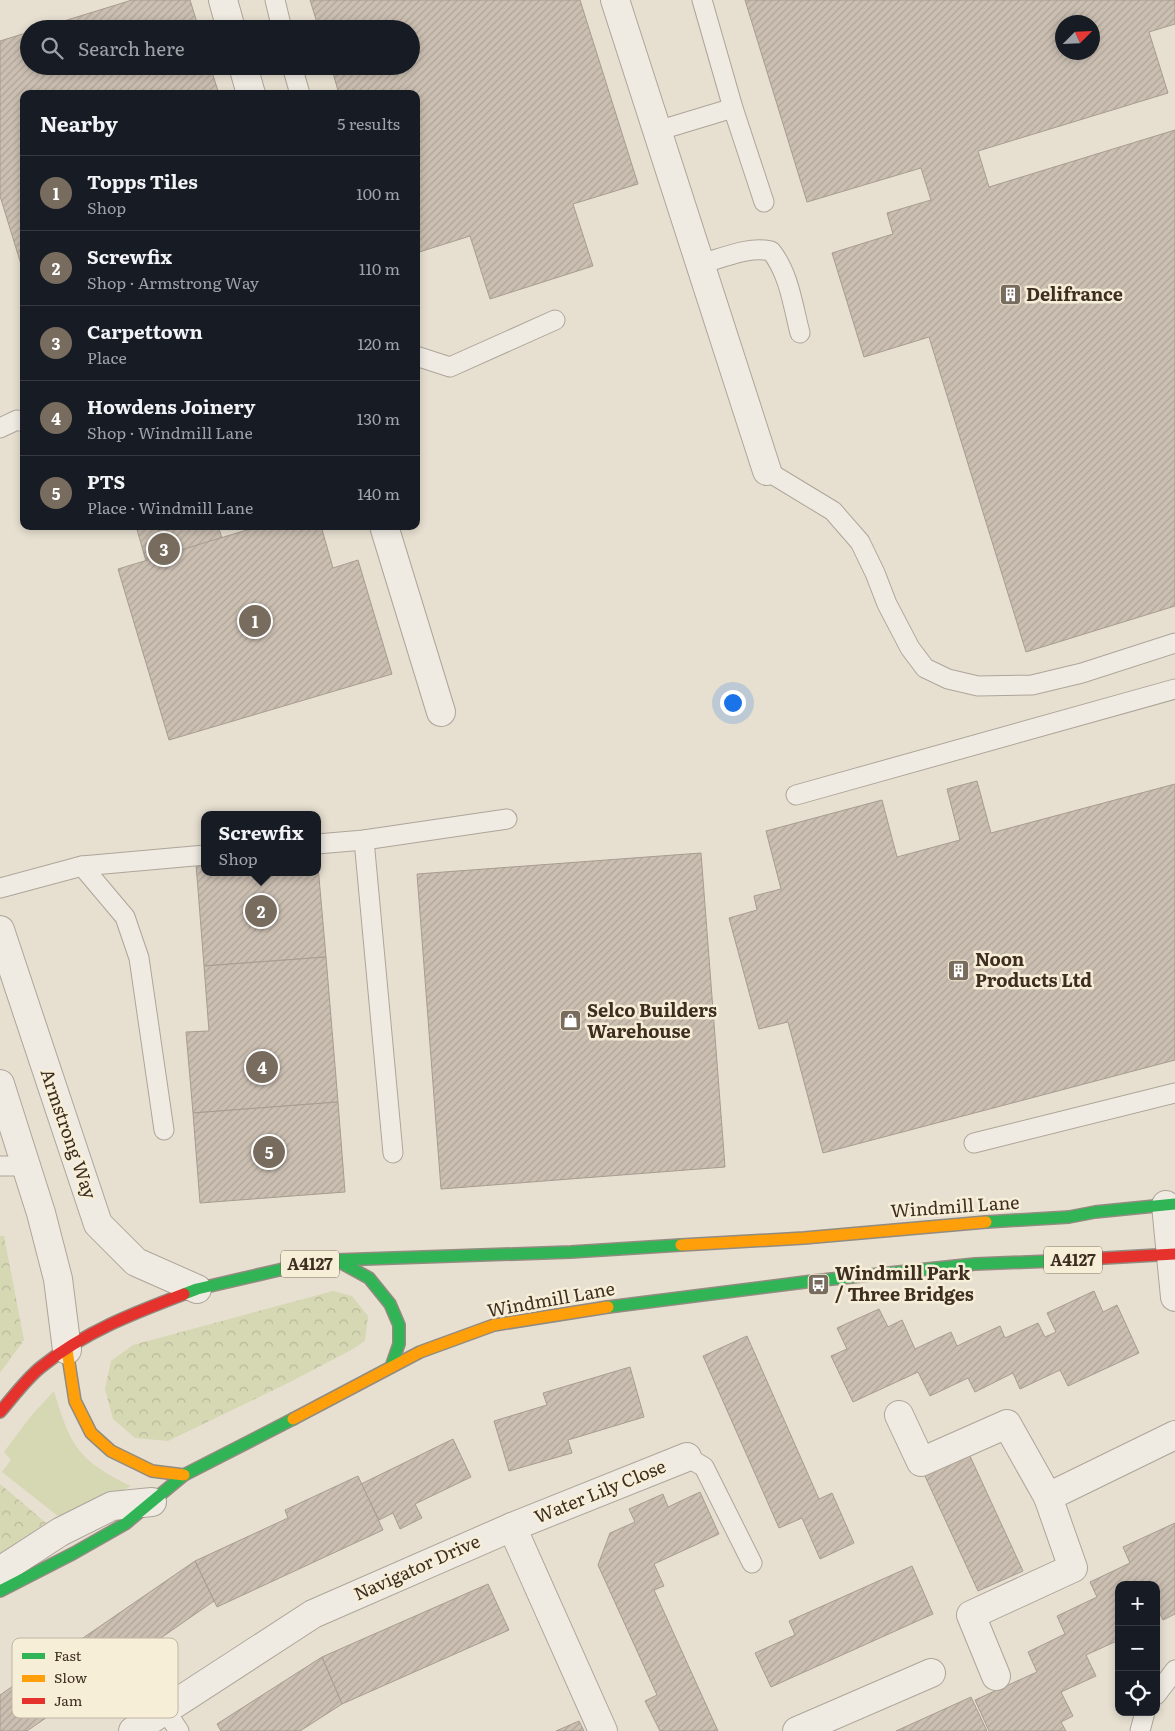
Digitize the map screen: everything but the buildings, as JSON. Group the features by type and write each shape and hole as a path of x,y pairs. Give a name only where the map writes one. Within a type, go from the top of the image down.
{"main road":[{"name":"Windmill Lane","path":"0,1412 29,1378 42,1366 96,1330 128,1315 197,1289 279,1270 336,1260 571,1252 804,1238 966,1223 1069,1217 1095,1212 1170,1204"},
{"name":"Windmill Lane","path":"0,1591 74,1554 125,1524 161,1492 184,1475 420,1352 494,1325 575,1310 803,1282 975,1264 1087,1260 1173,1254"},
{"path":"336,1260 369,1278 390,1304 399,1325 399,1344 391,1367"},
{"path":"67,1350 75,1401 91,1433 111,1451 152,1471 184,1475"}],"street":[{"path":"223,0 229,20"},
{"path":"615,0 767,471"},
{"path":"246,75 250,90"},
{"path":"385,530 441,712"},
{"name":"Armstrong Way","path":"0,930 98,1224 136,1262 197,1289"},
{"path":"0,1084 13,1166 41,1213 58,1280 67,1350"},
{"path":"1170,1204 1175,1297"},
{"path":"899,1415 921,1462 1007,1424 1048,1498 1073,1568 971,1615 996,1676"},
{"path":"1048,1498 1175,1435"},
{"name":"Water Lily Close","path":"512,1526 688,1457"},
{"path":"0,1571 60,1532 112,1506 152,1502"},
{"path":"512,1526 603,1731"},
{"name":"Navigator Drive","path":"178,1716 313,1614 512,1526"},
{"path":"797,1731 931,1673"},
{"name":"Navigator Drive","path":"133,1731 172,1721"}],"lane":[{"path":"275,0 280,20"},
{"path":"702,0 733,108 764,202"},
{"path":"295,75 299,90"},
{"path":"657,132 733,108"},
{"path":"701,264 751,250 762,249 771,251 779,261 785,277 800,333"},
{"path":"420,357 450,368 555,320"},
{"path":"0,428 17,420 20,421"},
{"path":"767,471 833,511 860,542 887,604 910,648 924,668 948,679 978,686 1032,685 1082,673 1175,642"},
{"path":"796,795 1175,689"},
{"path":"321,844 364,840 507,819"},
{"path":"364,840 394,1153"},
{"path":"0,888 82,866 201,855"},
{"path":"82,866 125,917 138,958 164,1130"},
{"path":"974,1143 1175,1093"},
{"path":"688,1457 704,1467 752,1564"},
{"path":"1160,1690 1175,1670"},
{"path":"1140,1731 1144,1716"}],"green space":[{"path":"0,1236 4,1236 24,1340 0,1373"},
{"path":"333,1291 352,1296 368,1316 365,1341 353,1349 168,1441 135,1438 113,1419 105,1389 111,1361 133,1345"},
{"path":"54,1391 65,1426 79,1450 99,1468 131,1486 63,1520 2,1472 11,1460 4,1452 31,1416"},
{"path":"0,1484 46,1523 0,1553"}],"traffic: fast":[{"path":"986,1222 1069,1217 1095,1212 1175,1204"},
{"path":"184,1294 197,1289 279,1270 336,1260 571,1252 681,1245"},
{"path":"336,1260 369,1278 390,1304 399,1325 399,1344 391,1367"},
{"path":"608,1307 813,1281 975,1264 1052,1261"},
{"path":"0,1591 125,1524 184,1475 293,1419"}],"traffic: slow":[{"path":"681,1245 804,1238 986,1222"},
{"path":"293,1419 420,1352 494,1325 608,1307"},
{"path":"67,1350 75,1401 91,1433 111,1451 152,1471 184,1475"}],"traffic: jam":[{"path":"1052,1261 1175,1254"},
{"path":"0,1412 35,1372 74,1344 128,1316 184,1294"}],"place":[{"name":"Delifrance","path":"1010,295"},
{"name":"Carpettown","path":"164,549"},
{"name":"Topps Tiles","path":"255,621"},
{"name":"Screwfix","path":"261,911"},
{"name":"Noon Products Ltd","path":"959,970"},
{"name":"Selco Builders Warehouse","path":"571,1021"},
{"name":"Howdens Joinery","path":"262,1067"},
{"name":"PTS","path":"269,1152"},
{"name":"Windmill Park / Three Bridges","path":"819,1284"}]}
